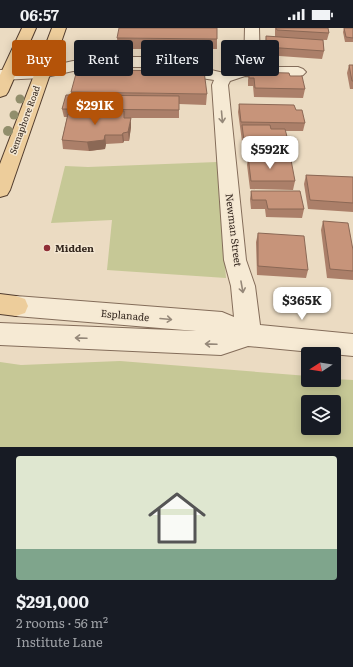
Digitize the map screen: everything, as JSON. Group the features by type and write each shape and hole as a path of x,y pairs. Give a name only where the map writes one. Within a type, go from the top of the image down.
{"main road":[{"path":"0,92 4,75 29,28"},
{"name":"Semaphore Road","path":"54,40 59,28"},
{"name":"Semaphore Road","path":"0,190 41,76"}],"street":[{"path":"252,28 252,40"},
{"path":"66,68 92,66 102,62 173,62 174,68 183,72 214,73 223,78 229,76"},
{"path":"279,72 298,72"},
{"name":"Newman Street","path":"223,78 220,85 235,260 243,286 248,335"},
{"name":"Esplanade","path":"8,305 222,323 248,335 353,345"},
{"name":"Esplanade","path":"0,334 221,344 248,335"}],"green space":[{"path":"217,162 226,278 107,270 112,220 51,223 65,166 88,167"},
{"path":"120,361 301,375 301,387 341,387 341,379 353,380 353,447 0,447 0,362 21,365"}],"building":[{"path":"119,28 217,28 217,39 117,38"},
{"path":"276,28 328,28 329,33 277,30"},
{"path":"344,28 353,28 353,38 346,37"},
{"path":"266,36 323,40 324,51 279,48 279,40 266,40"},
{"path":"349,65 353,65 353,81 352,81"},
{"path":"133,70 141,71 141,76 205,76 207,94 71,92 75,76 133,76"},
{"path":"279,73 289,73 290,76 302,76 305,89 255,88 254,78 249,78 249,76 279,76"},
{"path":"66,95 179,96 179,110 62,109"},
{"path":"239,104 294,105 296,110 302,110 305,123 241,122"},
{"path":"110,111 124,111 124,118 131,118 128,132 123,133 122,135 105,135 104,140 87,142 62,140 68,114 109,114"},
{"path":"242,125 270,125 271,129 285,129 290,148 245,148"},
{"path":"248,156 267,156 267,160 291,160 295,181 251,181"},
{"path":"306,175 353,177 353,203 310,200"},
{"path":"251,191 300,191 304,209 268,209 266,200 252,200"},
{"path":"323,221 348,223 353,250 353,271 330,269"},
{"path":"258,233 304,236 308,270 258,266"}],"place":[{"name":"Midden","path":"47,248"}]}
